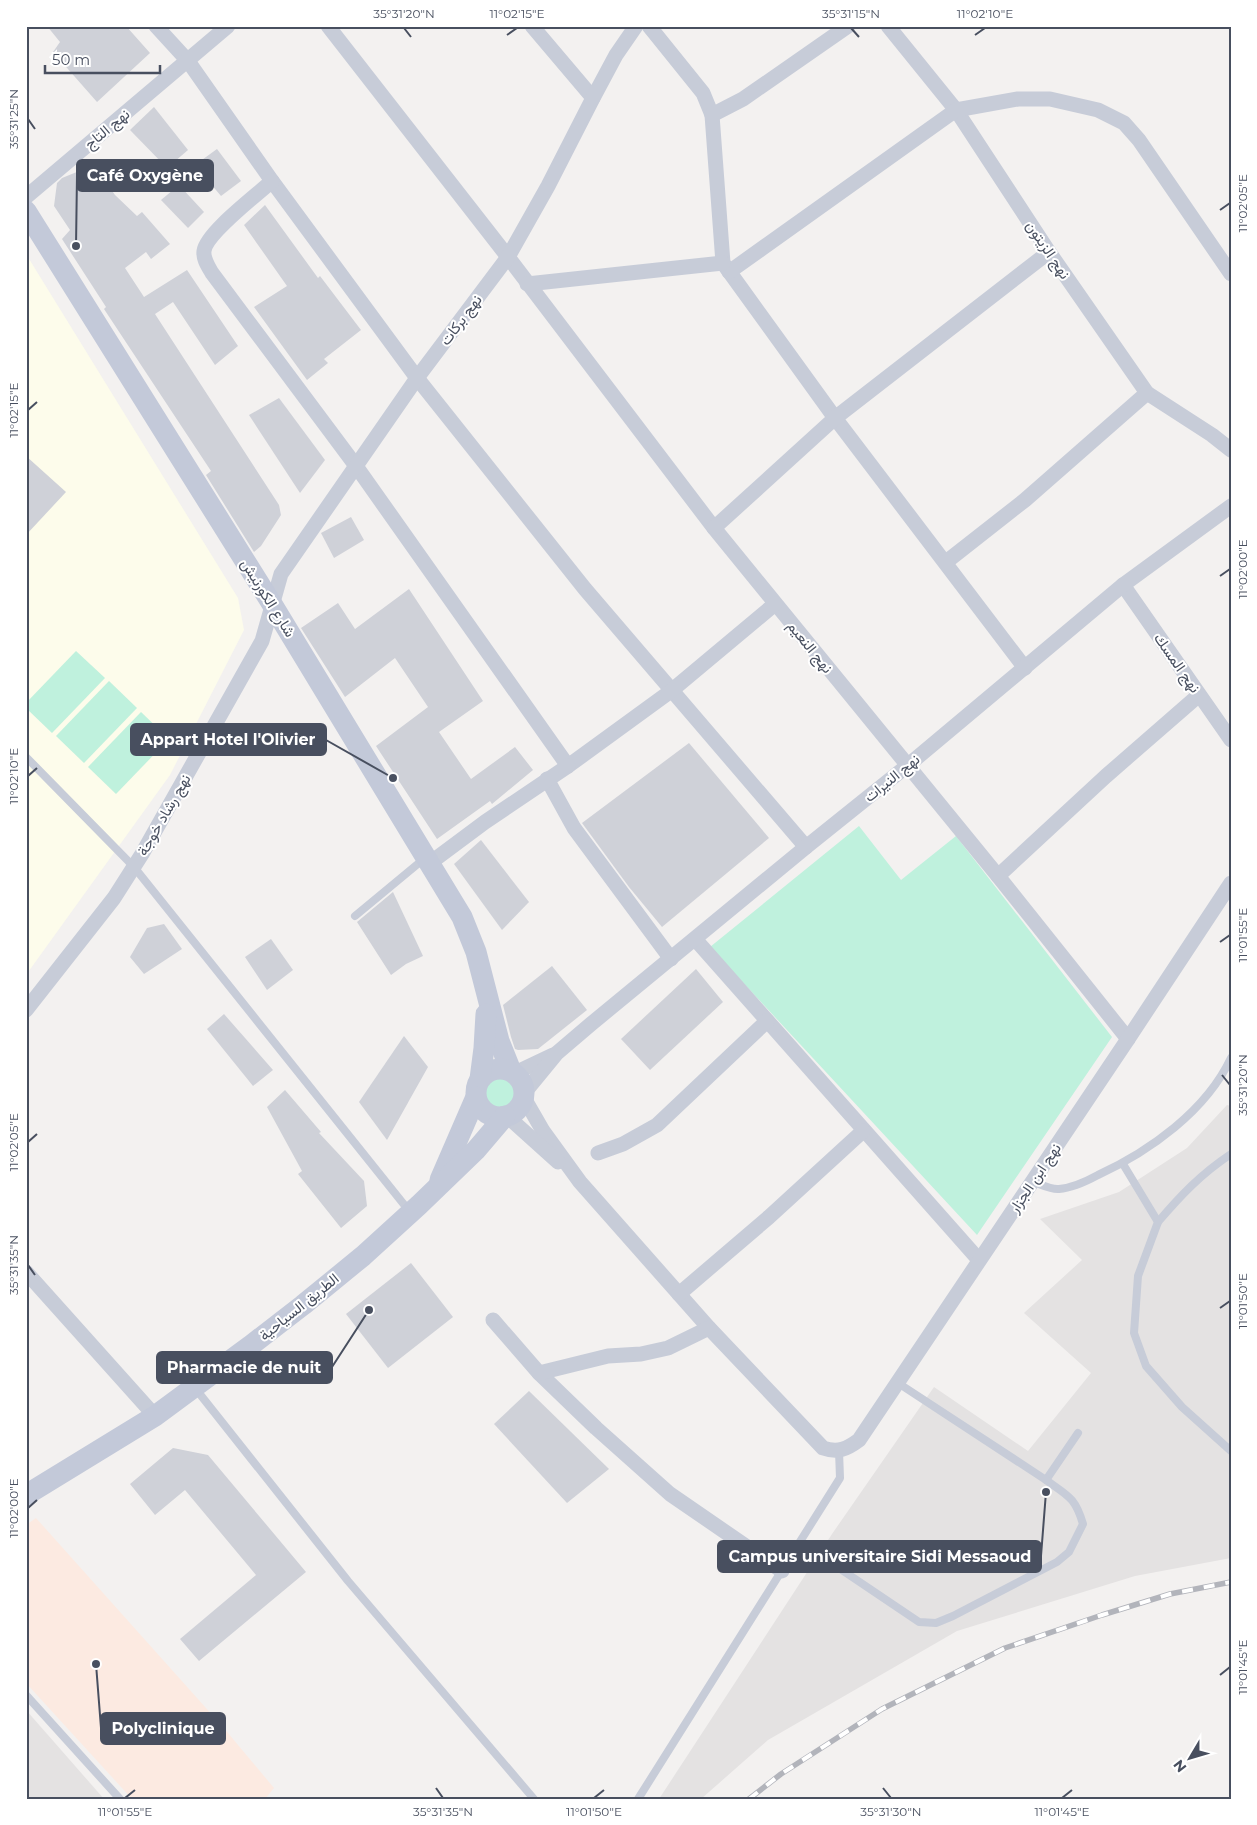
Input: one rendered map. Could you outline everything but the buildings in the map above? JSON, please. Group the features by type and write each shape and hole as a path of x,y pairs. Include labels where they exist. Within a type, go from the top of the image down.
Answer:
{"main road":[{"name":"شارع الكورنيش","path":"26,211 272,604 462,917 476,952 499,1041 513,1072"},
{"name":"شارع الكورنيش","path":"478,1088 484,1048 487,997"},
{"path":"504,1068 513,1072 522,1082 524,1095 518,1109 506,1116 498,1117 486,1113 478,1103 478,1088 490,1070 504,1068"},
{"name":"الطريق السياحية","path":"437,1188 478,1088"},
{"name":"الطريق السياحية","path":"26,1495 155,1416 303,1305 363,1256 411,1213 476,1150 506,1116"}],"street":[{"path":"156,26 188,61 272,181 417,378 585,589 806,847"},
{"name":"نهج التاج","path":"26,197 228,26"},
{"name":"نهج النعيم","path":"328,26 714,528 998,876 1128,1039"},
{"path":"532,26 593,98"},
{"name":"نهج بركات","path":"272,604 281,574 417,378 508,258 616,55 636,26"},
{"path":"649,26 703,93 712,115 726,267 835,418 1025,668"},
{"path":"712,115 743,99 848,26"},
{"name":"نهج الزيتون","path":"888,26 956,110 1049,252 1146,392 1212,435 1231,450"},
{"path":"527,284 726,267 956,110 1018,99 1050,99 1098,110 1124,123 1139,140 1231,274"},
{"path":"272,181 210,238 203,253 205,260 212,273 356,466 568,766"},
{"path":"714,528 835,418 1049,252"},
{"path":"946,562 1024,500 1146,392"},
{"name":"نهج النيرات","path":"557,1053 1123,586 1231,506"},
{"name":"نهج المسك","path":"1123,586 1231,740"},
{"name":"نهج رشاد خوجة","path":"26,1010 114,898 134,867 262,640 272,604"},
{"path":"428,860 568,766 671,691 775,604"},
{"path":"998,876 1106,776 1199,695"},
{"path":"547,779 574,828 670,959"},
{"name":"نهج ابن الجزار","path":"839,1451 847,1449 859,1440 1231,883"},
{"path":"695,940 979,1260"},
{"path":"598,1153 623,1144 657,1125 767,1021"},
{"path":"513,1072 557,1053"},
{"path":"557,1053 524,1095 543,1131 580,1182 710,1328 823,1448 839,1451"},
{"path":"506,1116 580,1182"},
{"path":"679,1294 769,1217 863,1131"},
{"path":"26,1272 155,1416"},
{"path":"493,1320 539,1373 596,1428 670,1494 782,1571"},
{"path":"539,1373 608,1356 642,1354 668,1348 710,1328"}],"lane":[{"path":"26,757 134,867 411,1213"},
{"path":"355,916 428,860"},
{"path":"1033,1182 1058,1189 1085,1182 1123,1164 1167,1133 1200,1103 1228,1071 1231,1058"},
{"path":"1231,1154 1208,1169 1185,1190 1158,1222 1138,1276 1134,1333 1146,1366 1182,1407 1231,1451"},
{"path":"1123,1164 1158,1222"},
{"path":"827,1560 919,1622 936,1623 1057,1562 1069,1552 1083,1524 1078,1506 1070,1497 898,1383"},
{"path":"194,1387 348,1582 534,1799"},
{"path":"1046,1480 1078,1433"},
{"path":"638,1799 840,1478 839,1451"},
{"path":"26,1696 120,1799"}],"shaded area":[{"path":"26,254 238,598 244,630 170,775 26,975"},
{"path":"1227,1105 1231,1106 1231,1558 1135,1576 957,1631 768,1740 701,1799 659,1799 832,1534 934,1387 1028,1451 1091,1373 1024,1313 1082,1260 1040,1219 1119,1192 1187,1148"},
{"path":"36,1518 223,1727 274,1788 265,1799 132,1799 26,1683 26,1525"},
{"path":"26,1710 104,1799 26,1799"}],"green space":[{"path":"76,651 105,678 52,733 26,708 26,703"},
{"path":"109,681 137,708 84,763 56,736"},
{"path":"141,712 169,739 116,794 88,767"},
{"path":"859,826 901,880 956,836 1112,1037 977,1235 710,947"},
{"path":"500,1078 506,1079 511,1083 515,1088 515,1100 511,1105 506,1109 500,1110 494,1109 489,1105 485,1100 484,1094 485,1088 489,1083 494,1079"}],"railway":[{"path":"749,1799 781,1774 882,1709 1005,1648 1170,1594 1231,1582"}],"place":[{"name":"Café Oxygène","path":"76,246"},
{"name":"Appart Hotel l'Olivier","path":"393,778"},
{"name":"Pharmacie de nuit","path":"369,1310"},
{"name":"Campus universitaire Sidi Messaoud","path":"1046,1492"},
{"name":"Polyclinique","path":"96,1664"}]}
